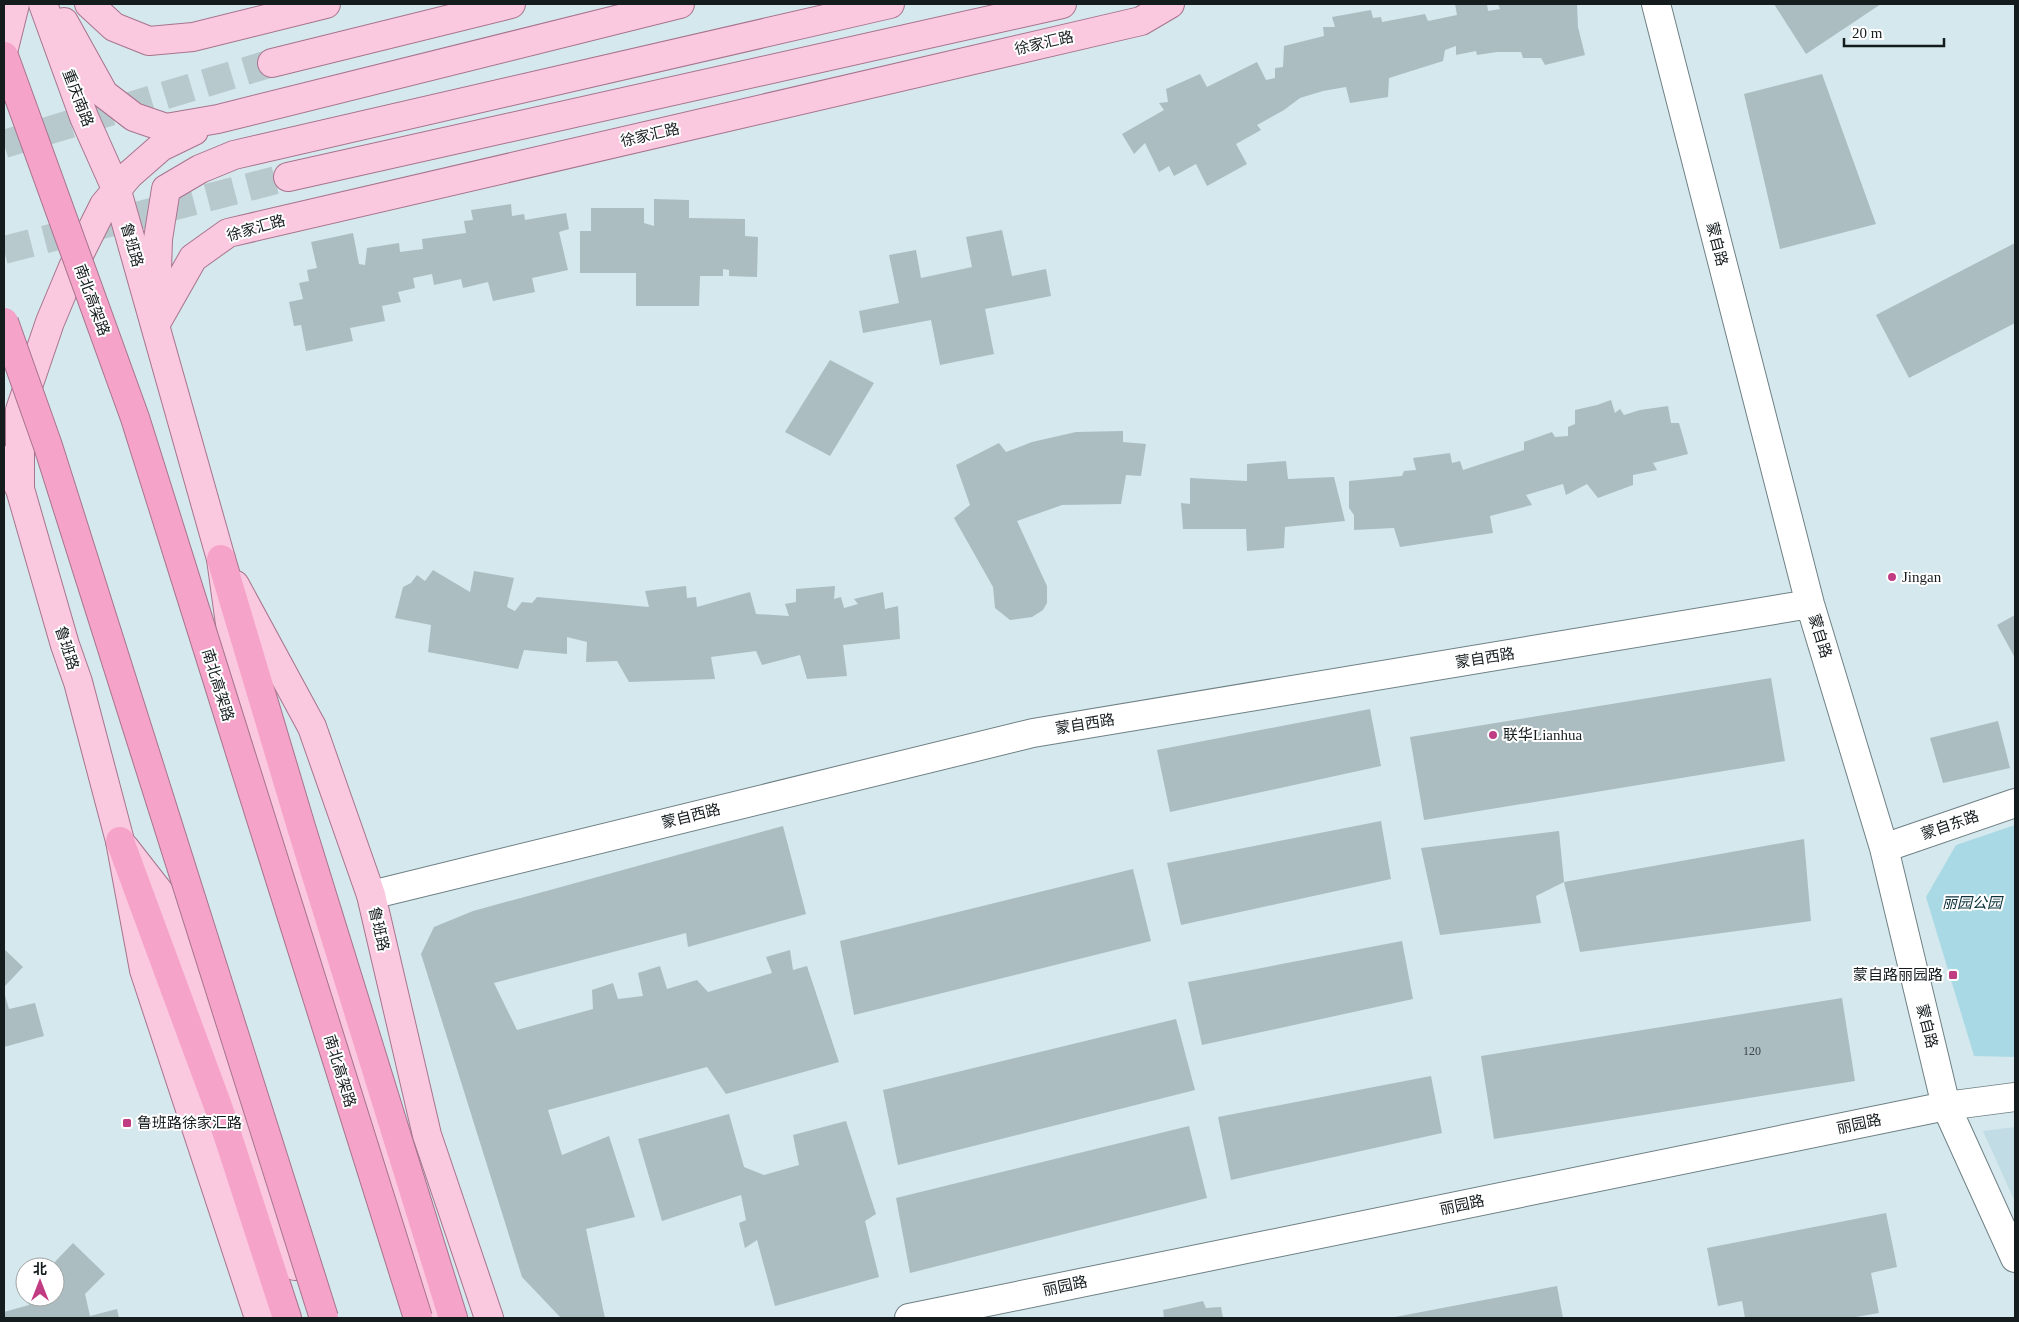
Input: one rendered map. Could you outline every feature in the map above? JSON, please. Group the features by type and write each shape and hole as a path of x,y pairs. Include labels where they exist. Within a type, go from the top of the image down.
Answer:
{"highway":[{"name":"南北高架路","path":"4,56 134,418 418,1318"},
{"path":"4,322 48,446 324,1318"},
{"path":"221,559 301,827 453,1318"},
{"path":"120,840 220,1109 286,1318"}],"main road":[{"path":"4,48 15,4"},
{"name":"重庆南路","path":"43,4 84,117 117,191"},
{"path":"54,4 104,94 134,117 166,128 218,119 680,4"},
{"path":"88,4 114,27 149,41 193,37 326,4"},
{"path":"272,63 510,4"},
{"path":"155,325 158,239 166,189 200,168 234,155 890,4"},
{"path":"288,177 1062,4"},
{"name":"徐家汇路","path":"155,325 193,258 228,233 1141,21 1170,4"},
{"path":"20,488 20,410 50,322 73,267 104,206 129,175 161,147 218,119"},
{"name":"鲁班路","path":"117,191 221,559 236,667 436,1318"},
{"name":"鲁班路","path":"4,460 20,488 65,645 78,682 120,840 144,970 259,1318"},
{"name":"鲁班路","path":"221,559 312,727 371,895 427,1135 489,1318"},
{"name":"鲁班路","path":"120,840 164,898 313,1318"}],"street":[{"name":"蒙自路","path":"1656,4 1810,604 1884,848 1946,1106 2015,1258"},
{"name":"蒙自西路","path":"371,895 1033,733 1810,604"},
{"name":"蒙自东路","path":"1884,848 2015,803"},
{"name":"丽园路","path":"910,1318 1946,1106 2015,1096"}],"shaded area":[{"path":"2015,1127 2015,1202 1983,1131"}],"green space":[{"name":"丽园公园","path":"2015,825 2015,1057 1974,1056 1926,897 1956,845"}],"building":[{"path":"1455,4 1487,4 1488,11 1500,9 1498,4 1577,4 1578,27 1585,55 1545,65 1541,58 1523,58 1521,52 1497,52 1477,55 1476,51 1456,55 1456,46 1445,50 1443,61 1389,78 1388,97 1350,103 1346,87 1300,98 1284,110 1257,125 1261,130 1236,144 1247,164 1207,186 1196,164 1174,176 1169,166 1159,172 1145,143 1134,154 1122,134 1164,110 1159,103 1168,102 1166,89 1200,74 1207,87 1257,62 1266,80 1275,78 1275,68 1283,67 1284,46 1324,36 1323,27 1335,27 1332,17 1371,10 1373,18 1381,17 1382,22 1425,14 1428,21 1457,15"},
{"path":"1774,4 1881,4 1806,54"},
{"path":"1822,74 1876,224 1780,249 1744,94"},
{"path":"654,199 689,200 689,218 745,219 745,236 758,237 757,277 729,276 729,270 723,269 723,276 700,276 699,306 636,306 636,273 580,273 580,231 591,231 591,208 644,208 644,223 654,226"},
{"path":"511,204 512,216 524,214 525,220 566,213 569,229 559,232 568,270 532,278 535,292 493,301 488,282 463,288 461,279 434,285 432,274 413,278 415,288 398,292 401,302 382,306 385,321 350,328 353,341 306,351 301,325 294,326 289,302 303,299 299,283 309,281 307,270 317,268 311,242 353,233 359,264 365,265 367,248 399,243 400,252 423,249 422,239 466,233 464,221 473,220 471,210"},
{"path":"1002,230 1012,276 1046,269 1051,296 985,309 994,354 940,365 931,320 863,333 859,311 899,303 889,255 916,250 921,278 972,267 966,237"},
{"path":"2015,243 2015,323 1909,378 1876,315"},
{"path":"830,360 874,383 830,456 785,432"},
{"path":"1611,400 1615,413 1620,409 1624,415 1640,410 1668,406 1671,423 1679,423 1688,454 1653,463 1657,470 1633,475 1633,485 1598,498 1587,484 1566,495 1563,484 1526,495 1532,505 1490,516 1493,533 1400,547 1394,528 1354,530 1354,515 1349,508 1349,481 1402,476 1404,471 1416,470 1413,458 1450,453 1452,463 1460,461 1463,470 1524,450 1524,442 1552,432 1555,437 1568,436 1568,427 1575,424 1575,410"},
{"path":"1123,431 1123,442 1146,444 1141,476 1126,475 1121,504 1062,505 1017,521 1047,586 1047,603 1043,610 1032,617 1010,620 995,608 993,587 954,518 970,505 956,465 999,443 1006,452 1032,442 1076,432"},
{"path":"1286,461 1288,479 1334,477 1345,521 1285,527 1284,548 1247,551 1246,529 1183,529 1181,503 1190,504 1190,478 1247,481 1247,464"},
{"path":"433,570 470,592 474,571 514,578 507,607 515,611 522,602 532,603 537,597 649,607 645,591 686,586 687,598 696,597 697,607 750,592 756,614 789,616 785,604 796,602 796,589 835,586 834,599 841,597 844,608 858,604 854,599 883,592 885,609 898,606 900,639 843,645 847,676 807,679 800,655 762,665 756,651 711,657 715,679 629,682 617,661 586,662 587,642 567,637 567,654 524,650 518,669 428,652 431,625 395,618 403,587 411,583 417,575 425,581"},
{"path":"2015,615 2015,658 1997,625"},
{"path":"1771,678 1785,761 1424,820 1410,737"},
{"path":"1370,709 1381,766 1170,812 1157,750"},
{"path":"1998,721 2010,768 1943,783 1930,738"},
{"path":"1381,821 1391,879 1181,925 1167,863"},
{"path":"783,826 806,914 688,947 686,933 494,983 517,1030 593,1009 592,990 613,983 618,999 643,996 638,973 660,966 667,989 697,980 708,992 772,973 766,957 790,950 793,970 807,966 839,1062 726,1094 707,1067 548,1110 562,1155 609,1136 635,1217 586,1229 605,1318 561,1318 522,1277 421,954 434,927 473,911"},
{"path":"1559,831 1564,882 1536,896 1541,923 1440,935 1421,848"},
{"path":"1804,839 1811,921 1580,952 1564,882"},
{"path":"1133,869 1151,941 854,1015 840,941"},
{"path":"1402,941 1413,999 1202,1045 1188,982"},
{"path":"4,949 23,967 4,987"},
{"path":"4,992 9,1009 35,1003 44,1036 4,1047"},
{"path":"1842,998 1855,1081 1494,1139 1481,1056"},
{"path":"1176,1019 1195,1090 898,1165 883,1090"},
{"path":"1431,1076 1442,1133 1231,1180 1218,1117"},
{"path":"729,1114 744,1167 764,1175 799,1165 793,1135 846,1121 876,1214 865,1221 879,1277 775,1306 757,1240 745,1248 739,1223 746,1220 741,1195 662,1221 638,1139"},
{"path":"1189,1126 1207,1198 910,1273 896,1198"},
{"path":"1886,1213 1897,1267 1871,1273 1879,1313 1850,1318 1745,1318 1742,1301 1718,1306 1707,1248"},
{"path":"73,1243 105,1274 85,1294 90,1316 117,1309 119,1318 4,1318 4,1312 22,1307 65,1307 65,1257 60,1257"},
{"path":"1557,1286 1563,1318 1395,1318 1395,1317"},
{"path":"1203,1301 1206,1308 1221,1307 1223,1318 1164,1318 1163,1310"}],"tunnel":[{"path":"4,144 272,63"},
{"path":"4,250 288,177"}],"place":[{"name":"Jingan","path":"1892,577"},
{"name":"联华Lianhua","path":"1493,735"},
{"name":"蒙自路丽园路","path":"1953,975"},
{"name":"鲁班路徐家汇路","path":"127,1123"}]}
